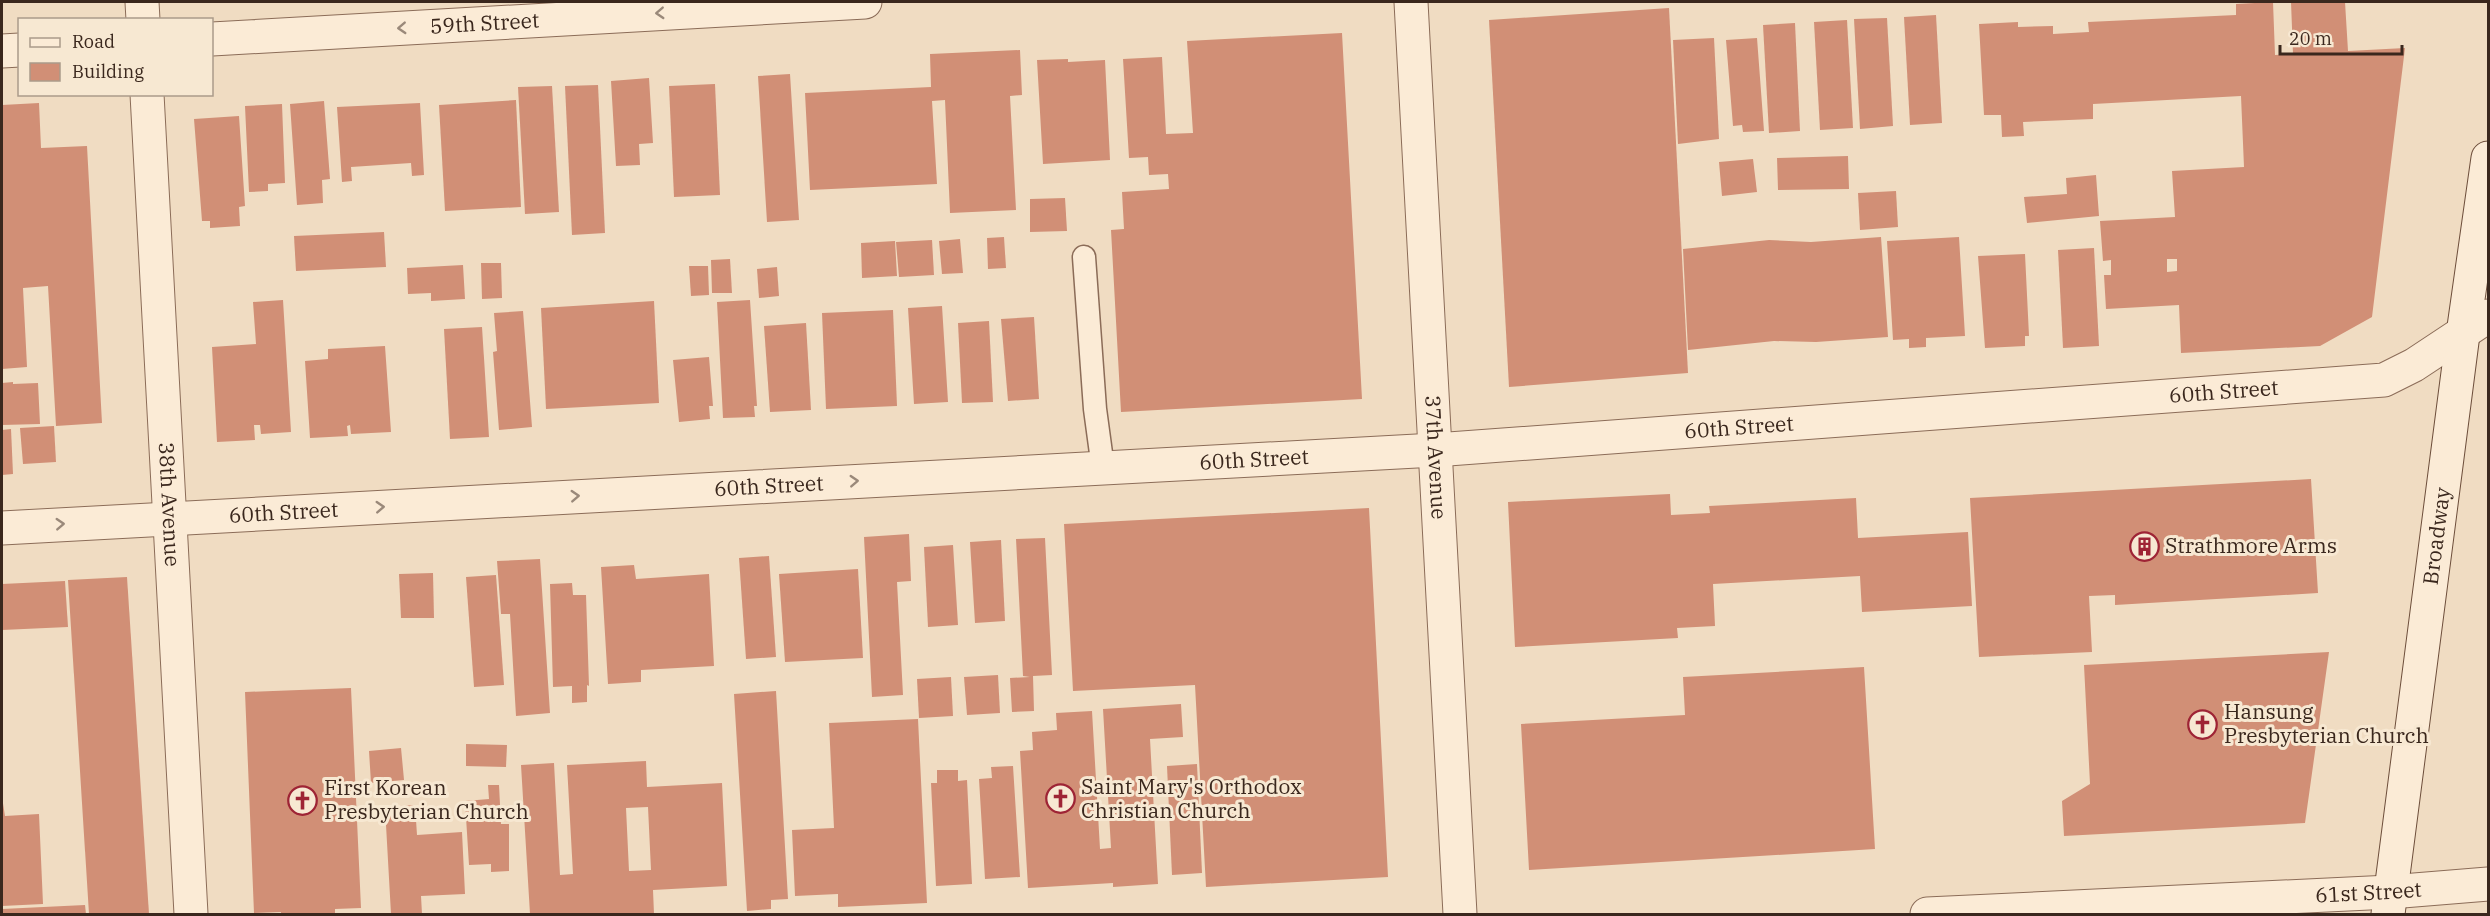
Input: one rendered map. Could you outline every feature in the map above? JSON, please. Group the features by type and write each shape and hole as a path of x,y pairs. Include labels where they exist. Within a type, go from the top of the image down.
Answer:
{"street":[{"path":"142,2 143,18"},
{"name":"59th Street","path":"213,39 865,2"},
{"name":"37th Avenue","path":"1412,2 1460,915"},
{"path":"2,51 18,50"},
{"name":"38th Avenue","path":"147,96 191,915"},
{"name":"Broadway","path":"2389,903 2476,325 2488,158"},
{"name":"60th Street","path":"2,528 1435,450 2384,380 2414,365 2476,325"},
{"name":"61st Street","path":"1927,915 2389,903 2488,884"}],"lane":[{"path":"1084,257 1095,409 1103,468"}],"building":[{"path":"2273,2 2275,55 2293,54 2291,2 2345,2 2348,51 2405,48 2372,317 2320,346 2181,353 2179,305 2106,309 2104,275 2111,275 2111,260 2103,261 2100,221 2175,217 2172,171 2244,167 2241,96 2093,104 2093,119 2023,122 2024,136 2002,137 2001,115 1984,115 1979,24 2018,22 2018,27 2053,26 2053,34 2089,32 2088,22 2236,15 2236,4","holes":["2167,259 2177,259 2177,271 2167,272"]},
{"path":"1669,8 1688,373 1509,387 1489,20"},
{"path":"1936,15 1942,123 1910,125 1904,17"},
{"path":"1887,18 1893,126 1860,129 1854,19"},
{"path":"1847,20 1853,128 1820,130 1814,22"},
{"path":"1795,23 1800,131 1769,133 1763,25"},
{"path":"1342,33 1362,399 1121,412 1111,230 1124,229 1122,192 1169,189 1168,174 1149,175 1148,157 1129,158 1123,59 1162,57 1166,134 1193,133 1187,41"},
{"path":"1714,38 1719,139 1678,144 1673,40"},
{"path":"1757,38 1764,131 1743,132 1742,125 1733,126 1726,40"},
{"path":"1020,50 1022,95 1010,96 1016,210 950,213 945,100 932,101 937,184 810,190 805,93 931,87 930,54"},
{"path":"1068,59 1068,62 1105,60 1110,160 1043,164 1037,60"},
{"path":"790,74 799,220 767,222 758,76"},
{"path":"649,78 653,143 639,144 640,165 616,166 611,81"},
{"path":"715,84 720,195 674,197 669,86"},
{"path":"598,85 605,233 572,235 565,86"},
{"path":"552,86 559,212 525,214 518,87"},
{"path":"516,100 521,207 445,211 439,105"},
{"path":"324,101 330,179 322,180 323,203 297,205 290,104"},
{"path":"39,103 41,148 87,146 102,423 56,426 48,286 23,288 27,367 2,369 2,105"},
{"path":"420,103 424,175 412,176 411,163 351,167 352,181 342,182 337,107"},
{"path":"282,104 285,183 268,184 268,191 249,192 245,106"},
{"path":"239,116 245,206 239,207 240,226 210,228 210,221 202,221 194,119"},
{"path":"1848,156 1849,189 1778,190 1777,158"},
{"path":"1753,159 1757,192 1722,196 1719,162"},
{"path":"2096,175 2099,216 2027,223 2024,197 2067,194 2066,178"},
{"path":"1896,191 1898,227 1860,230 1858,193"},
{"path":"1065,198 1067,231 1030,232 1030,199"},
{"path":"384,232 386,267 296,271 294,236"},
{"path":"1004,237 1006,268 988,269 987,238"},
{"path":"1881,237 1888,337 1816,342 1774,341 1688,350 1683,249 1769,240 1811,242"},
{"path":"1959,237 1965,336 1926,338 1926,347 1909,348 1909,339 1893,340 1887,241"},
{"path":"960,239 963,273 942,274 939,241"},
{"path":"932,240 934,275 899,277 896,242"},
{"path":"895,241 897,276 862,278 861,243"},
{"path":"2094,248 2099,346 2063,348 2058,250"},
{"path":"2025,254 2029,336 2025,336 2025,346 1985,348 1978,256"},
{"path":"730,259 732,293 712,293 711,260"},
{"path":"481,263 501,263 502,298 482,299"},
{"path":"463,265 465,299 431,301 431,293 408,294 407,268"},
{"path":"689,266 708,266 709,295 691,296"},
{"path":"777,267 779,296 759,298 757,269"},
{"path":"283,300 291,432 261,434 260,425 254,425 255,440 217,442 212,347 256,344 253,302"},
{"path":"750,300 757,406 754,406 755,417 723,418 717,302"},
{"path":"654,301 659,403 546,409 541,308"},
{"path":"942,306 948,402 914,404 908,308"},
{"path":"893,310 897,406 826,409 822,313"},
{"path":"523,311 532,427 499,430 493,352 497,351 494,313"},
{"path":"1034,317 1039,399 1008,401 1001,319"},
{"path":"989,321 993,402 962,403 958,323"},
{"path":"806,323 811,410 770,412 764,326"},
{"path":"482,327 489,437 450,439 444,329"},
{"path":"385,346 391,432 351,434 350,425 347,426 348,436 310,438 305,361 328,359 328,349"},
{"path":"709,357 713,406 709,406 710,419 679,422 673,360"},
{"path":"13,382 13,384 38,383 40,424 2,425 2,383"},
{"path":"54,426 56,462 23,464 20,428"},
{"path":"11,429 13,474 2,475 2,430"},
{"name":"Strathmore Arms","path":"2311,479 2318,593 2115,605 2115,595 2089,596 2092,652 1979,657 1970,498"},
{"path":"1670,494 1671,515 1710,513 1709,506 1856,498 1858,538 1968,532 1972,606 1862,612 1860,576 1713,584 1715,626 1677,628 1678,638 1515,647 1508,502"},
{"path":"1369,508 1388,877 1206,887 1195,685 1073,691 1064,524"},
{"path":"909,534 911,581 897,582 903,695 872,697 864,537"},
{"path":"1045,538 1052,675 1033,676 1034,711 1012,712 1010,678 1030,677 1023,676 1016,539"},
{"path":"1001,540 1005,621 975,623 970,542"},
{"path":"953,545 958,625 928,627 924,547"},
{"path":"769,556 776,657 746,659 739,558"},
{"path":"540,559 550,713 516,716 510,614 501,614 497,561"},
{"path":"634,565 636,579 709,574 714,666 641,670 641,682 608,684 601,567"},
{"path":"858,569 863,658 785,662 779,574"},
{"path":"433,573 434,618 401,618 399,574"},
{"path":"496,575 504,685 474,687 466,577"},
{"path":"127,577 149,914 89,914 68,580"},
{"path":"65,581 68,627 2,630 2,584"},
{"path":"572,583 573,595 586,595 589,686 587,685 587,702 572,703 572,686 553,687 550,584"},
{"name":"Hansung Presbyterian Church","path":"2329,652 2305,823 2064,836 2062,801 2090,784 2084,665"},
{"path":"1864,667 1875,849 1529,870 1521,724 1685,715 1683,677"},
{"path":"998,675 1000,713 967,715 964,677"},
{"path":"951,677 953,716 919,718 917,679"},
{"name":"First Korean Presbyterian Church","path":"351,688 361,908 335,909 335,914 254,913 245,692"},
{"path":"776,691 788,899 771,900 771,909 747,911 734,694"},
{"path":"1181,704 1183,737 1150,739 1158,884 1113,887 1113,883 1028,888 1020,751 1033,750 1032,732 1057,730 1056,713 1092,711 1100,849 1111,848 1103,709"},
{"path":"918,719 927,903 838,907 838,894 795,896 792,830 834,828 829,723"},
{"path":"466,744 507,745 506,767 466,766"},
{"path":"401,748 404,780 371,783 369,751"},
{"path":"646,761 647,787 722,783 727,886 653,890 654,914 530,914 521,765 554,763 560,875 573,874 567,765","holes":["648,807 651,870 629,871 626,808"]},
{"path":"1197,764 1202,873 1172,875 1167,766"},
{"path":"1013,766 1020,877 985,879 979,779 992,778 991,767"},
{"path":"937,770 958,770 958,781 967,780 972,884 936,886 931,783 937,783"},
{"path":"488,785 499,785 501,824 509,824 509,871 491,872 491,864 469,865 465,801 489,799"},
{"path":"2,797 5,816 39,814 43,904 2,906"},
{"path":"415,805 417,835 462,832 465,894 421,896 422,914 391,914 385,807"},
{"path":"85,905 86,914 2,914 2,909"}],"place":[{"name":"Strathmore Arms","path":"2144,546"},
{"name":"Hansung Presbyterian Church","path":"2203,724"},
{"name":"Saint Mary's Orthodox Christian Church","path":"1060,799"},
{"name":"First Korean Presbyterian Church","path":"303,800"}]}
